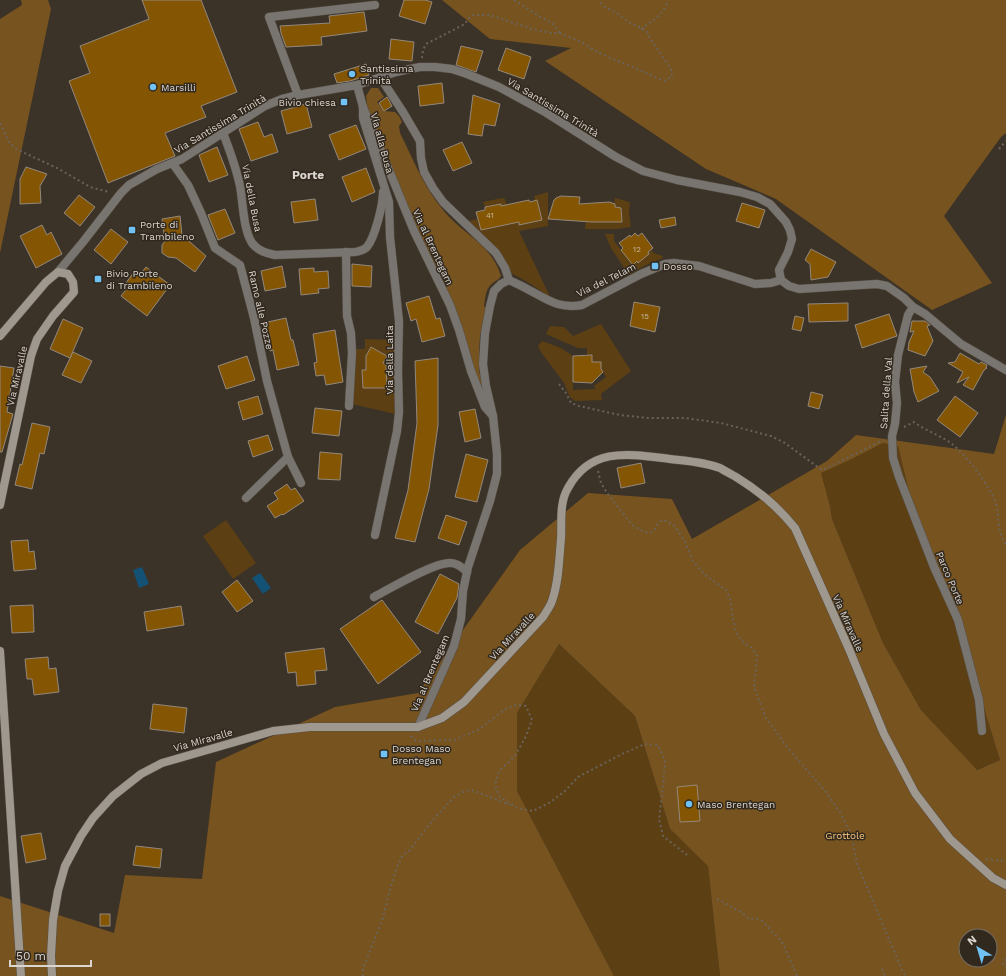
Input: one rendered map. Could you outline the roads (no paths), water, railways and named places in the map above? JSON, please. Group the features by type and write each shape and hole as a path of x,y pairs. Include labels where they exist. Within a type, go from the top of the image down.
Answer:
{"street":[{"path":"298,95 269,17 376,4"},
{"name":"Via Santissima Trinità","path":"58,272 83,242 120,192 157,169 173,164 182,159 265,106 282,99 298,95 357,85 396,72 420,67 435,67 452,70 500,87 545,112 616,157 643,171 678,180 740,192 757,197 770,204 786,222 792,239 788,252 779,270 781,280"},
{"path":"380,77 420,141 424,172 433,188 443,202 496,253 509,280"},
{"name":"Via al Brentegam","path":"357,85 363,107 414,232 450,305 471,372 485,407 493,416"},
{"name":"Via alla Busa","path":"363,107 363,118 383,185"},
{"name":"Via della Busa","path":"223,133 234,160 240,185 247,230 251,242 257,249 276,255 363,251 368,246 376,226 383,202 383,185"},
{"name":"Ramo alle Pozze","path":"173,164 188,185 215,248 240,265 254,318 267,381 288,457 301,483"},
{"name":"Via della Laita","path":"375,535 397,431 399,412 399,321 390,237 390,202 383,185"},
{"path":"346,252 347,316 351,333 352,353 349,406"},
{"name":"Via del Telam","path":"509,280 530,290 549,302 562,306 573,307 582,305 659,266 674,263 699,266 755,284 771,283 781,280"},
{"path":"0,336 46,282 58,272"},
{"name":"Via Miravalle","path":"0,505 31,356 37,339 53,316 74,292 73,282 68,274 58,272"},
{"name":"Via al Brentegam","path":"418,727 454,646 468,572 497,474 497,454 493,416 486,386 483,364 485,333 494,291 509,280"},
{"path":"781,280 789,286 799,289 877,284 887,286 961,344 1006,370"},
{"name":"Salita della Val","path":"892,436 897,403 895,382 898,355 908,315 915,308"},
{"name":"Parco Porte","path":"892,436 893,458 899,477 934,567 958,620 979,700 982,731"},
{"name":"Via Miravalle","path":"52,976 51,956 53,920 58,891 65,866 81,836 93,818 113,796 141,774 162,763 274,731 310,727 418,727 442,718 464,702 543,617 551,602 556,584 561,539 561,509 567,490 575,478 585,468 597,460 612,455 629,454 700,463 720,469 755,489 782,512 795,528 884,734 915,793 950,839 993,878 1006,885"},
{"path":"246,498 288,457"},
{"path":"374,597 424,571 439,565 451,562 459,565 468,572"},
{"path":"0,651 21,976"}],"water":[{"path":"142,567 149,584 139,588 133,570"},
{"path":"260,573 271,588 263,594 252,578"}],"place":[{"name":"Santissima Trinità","path":"352,74"},
{"name":"Marsilli","path":"153,87"},
{"name":"Bivio chiesa","path":"344,102"},
{"name":"Porte di Trambileno","path":"132,230"},
{"name":"Dosso","path":"655,266"},
{"name":"Bivio Porte di Trambileno","path":"98,279"},
{"name":"Dosso Maso Brentegan","path":"384,754"},
{"name":"Maso Brentegan","path":"689,804"}],"district":[{"name":"Porte","path":"308,175"}],"park label":[{"name":"Grottole","path":"845,835"}]}
